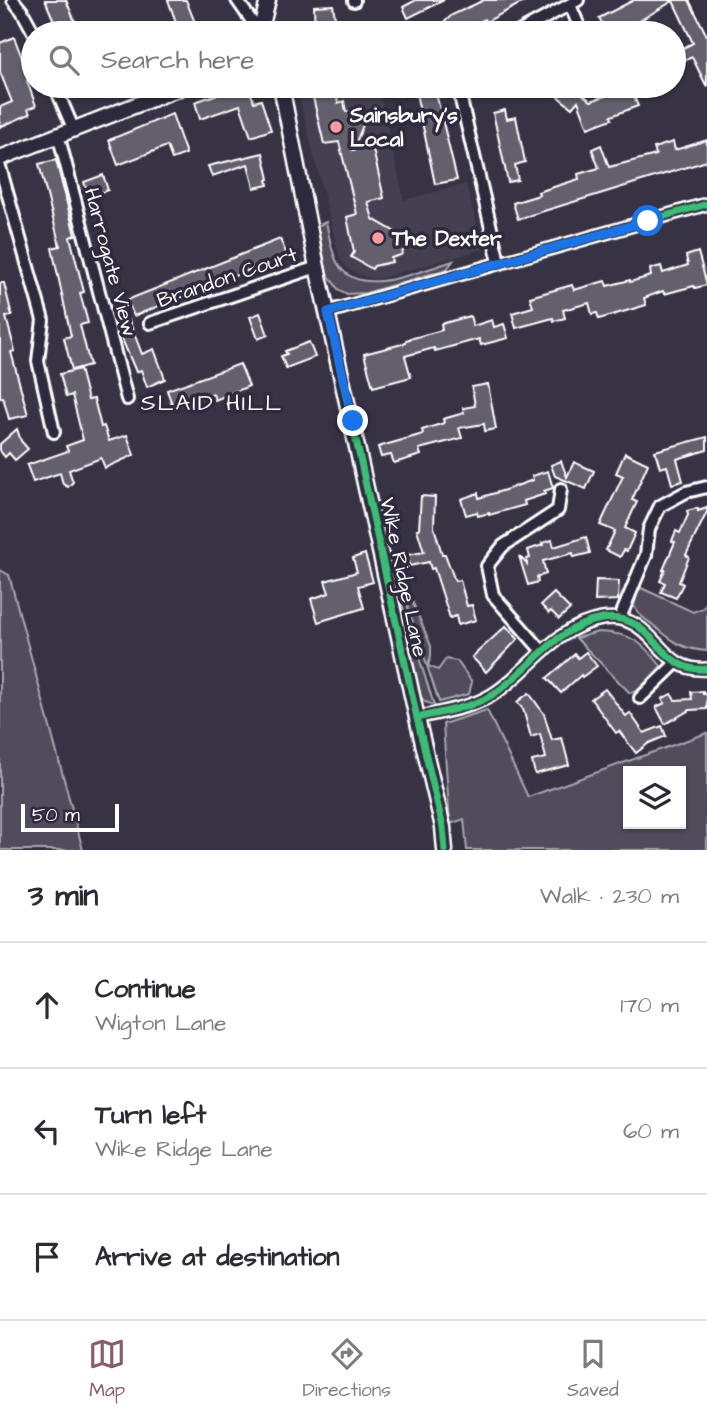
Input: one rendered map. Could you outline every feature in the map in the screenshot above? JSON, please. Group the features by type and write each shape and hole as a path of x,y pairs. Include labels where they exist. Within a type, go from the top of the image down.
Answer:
{"street":[{"path":"13,0 27,21"},
{"path":"237,0 252,21"},
{"path":"263,21 268,0"},
{"path":"539,21 574,2 579,21"},
{"path":"60,98 73,128"},
{"path":"0,158 153,98"},
{"name":"Wike Ridge Lane","path":"283,98 317,267 443,827 445,850"},
{"path":"461,98 499,262"},
{"name":"Harrogate View","path":"58,134 127,399"},
{"path":"0,167 43,320 38,361 54,432"},
{"path":"328,312 707,204"},
{"name":"Brandon Court","path":"150,323 317,267"},
{"path":"620,618 646,555 649,529 660,506 686,492 707,487"},
{"path":"542,651 493,595 487,566 503,546 558,510 561,489"},
{"path":"558,510 567,520"},
{"path":"417,718 487,698 520,673 559,637 581,624 620,618 646,631 676,663 689,668 707,669"},
{"path":"640,698 676,663"}],"shaded area":[{"path":"300,98 381,98 404,200 466,184 483,249 373,279 347,268 340,259"},
{"path":"326,222 338,264 348,275 360,280 392,279 453,261 447,269 366,293 347,294 338,289 327,273 317,226"},
{"path":"394,558 431,646 428,666 438,670 446,659 457,661 472,682 469,694 439,702"},
{"path":"0,570 9,575 83,850 0,850"},
{"path":"395,585 434,705 425,702 418,693"},
{"path":"639,587 693,612 703,608 707,601 707,651 677,643 642,617 634,606"},
{"path":"598,632 619,634 634,640 661,666 639,690 630,693 576,638"},
{"path":"487,710 528,797 707,733 707,850 467,850 464,819 450,824 443,724"}],"building":[{"path":"45,0 66,0 75,21 54,21"},
{"path":"168,0 186,0 194,21 176,21"},
{"path":"416,0 444,0 408,18 403,7"},
{"path":"484,0 527,0 488,21 445,21 452,15"},
{"path":"634,0 689,0 707,36 707,87 692,57 686,60 686,46 693,43 686,28 686,21 683,21 673,1 639,21 601,21 599,18"},
{"path":"333,5 336,21 315,21 314,6"},
{"path":"14,37 21,55 21,98 33,98 36,106 28,109 30,114 0,127 0,107 12,102 0,72 0,43"},
{"path":"206,98 252,98 254,102 261,100 271,130 251,137 240,105 200,119 195,102"},
{"path":"313,98 337,98 338,103 344,101 346,112 359,109 363,125 353,150 372,145 384,198 368,202 373,219 409,240 401,255 391,258 392,262 374,266 372,269 351,257 354,252 347,217 357,214 339,142 324,144"},
{"path":"417,98 437,98 457,180 435,184"},
{"path":"560,98 587,98 591,101 599,98 635,98 638,106 588,128 578,101 572,108"},
{"path":"505,110 507,119 516,117 525,162 515,165 518,180 508,182 493,113"},
{"path":"172,114 186,154 172,159 167,146 118,165 109,140"},
{"path":"707,140 707,161 518,219 513,203 579,179 578,174 599,168 592,149 601,145 609,167 656,155 654,148 673,142 675,150"},
{"path":"263,153 268,185 254,188 248,164 212,176 208,166"},
{"path":"56,160 75,235 70,237 84,292 80,293 88,323 80,325 90,365 72,370 64,338 71,336 52,248 60,246 39,164"},
{"path":"103,175 108,190 89,197 84,182"},
{"path":"280,239 287,255 134,316 127,300"},
{"path":"698,252 707,285 664,294 663,291 644,298 646,305 599,319 597,313 592,314 589,303 563,310 565,318 554,321 553,318 516,328 512,313 533,307 530,297 572,285 574,290 605,281 607,286 630,282 651,276 650,269 661,266 663,273 688,265 686,256"},
{"path":"0,283 4,283 12,316 6,317 15,351 11,352 28,415 9,419 3,397 0,398"},
{"path":"260,313 268,335 258,339 250,317"},
{"path":"470,316 473,326 492,320 494,327 504,324 508,338 481,345 479,339 405,356 411,377 373,387 364,354 406,343 406,340 442,330 441,324"},
{"path":"129,320 142,354 154,349 165,379 147,387 141,370 136,372 116,325"},
{"path":"309,342 315,357 286,368 281,356 287,354 285,351"},
{"path":"240,364 249,386 215,400 213,394 173,407 167,390"},
{"path":"80,369 88,400 94,399 101,427 104,426 109,441 127,435 134,455 105,468 101,458 69,470 73,482 68,487 63,484 60,473 33,482 27,465 68,451 66,446 83,440 72,395 66,397 60,374"},
{"path":"488,384 496,429 485,431 484,424 459,428 462,438 419,449 421,455 394,463 391,455 381,457 378,447 423,434 422,430 444,423 443,419 464,413 463,408 475,406 472,387"},
{"path":"17,429 21,441 28,449 15,460 9,453 5,457 0,451 0,444"},
{"path":"707,437 707,450 677,459 683,481 672,484 667,466 660,468 655,451"},
{"path":"625,453 648,464 632,500 637,502 625,528 635,533 627,551 624,550 620,557 606,550 615,531 600,525 623,476 616,473"},
{"path":"561,461 567,477 574,462 594,471 586,489 555,476 551,465"},
{"path":"548,471 553,488 544,491 545,494 524,501 525,505 489,515 478,516 477,512 466,515 461,499 478,493 479,498 508,489"},
{"path":"421,496 435,497 434,527 442,554 445,554 455,581 460,580 467,606 472,605 476,620 458,625 456,616 450,618 434,568 431,569 429,562 409,566 407,555 424,552 417,529"},
{"path":"698,508 698,511 707,508 707,512 686,555 689,557 679,582 683,584 676,598 661,592 665,583 660,581 675,542 672,541 676,531 680,533 688,515 687,511"},
{"path":"586,537 590,553 574,557 573,553 543,561 546,574 537,577 538,582 528,585 519,556 527,564 527,559 530,558 528,550 543,545 542,543 552,540 554,547"},
{"path":"365,554 373,582 358,586 364,608 318,622 311,599 329,593 325,581 357,572 353,558"},
{"path":"596,580 619,581 618,600 595,601"},
{"path":"554,593 570,609 559,619 541,605"},
{"path":"506,626 518,639 486,672 472,657"},
{"path":"586,652 597,666 582,677 581,675 561,693 547,678 575,654 578,658"},
{"path":"605,689 626,716 630,713 644,733 662,726 666,736 649,743 636,753 619,731 616,733 591,699"},
{"path":"703,691 703,694 707,694 707,709 690,710 665,724 656,707 665,703 662,699 671,694 675,700 692,699 691,692"},
{"path":"529,693 544,714 552,740 562,738 569,765 535,774 532,761 546,758 540,734 531,737 523,709 517,702"}],"cycle path":[{"path":"445,850 443,827 328,312 707,204"},
{"path":"417,718 459,708 489,697 559,638 586,623 602,619 620,619 634,624 677,662 690,668 707,669"}],"place":[{"name":"Sainsbury's Local","path":"336,127"},
{"name":"The Dexter","path":"378,238"}],"district":[{"name":"SLAID HILL","path":"212,402"}],"route":[{"path":"353,421 328,312 648,221"}]}
